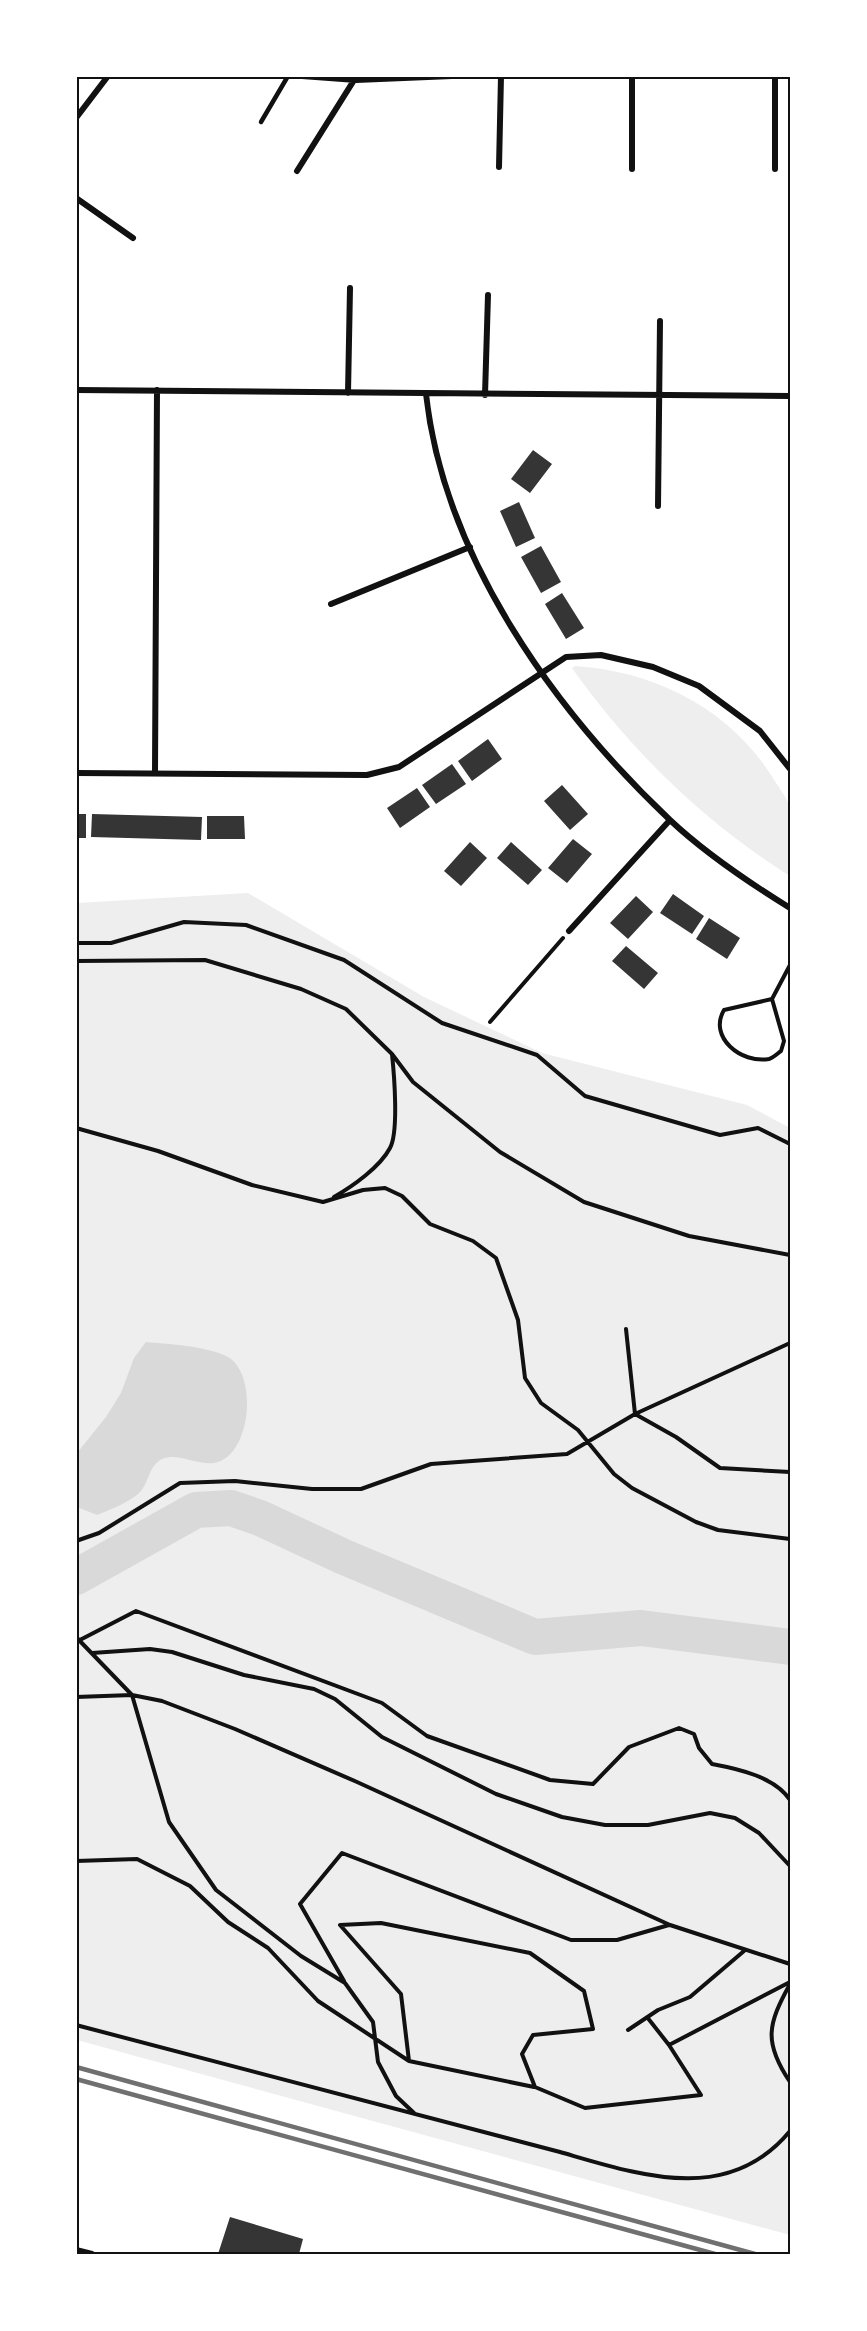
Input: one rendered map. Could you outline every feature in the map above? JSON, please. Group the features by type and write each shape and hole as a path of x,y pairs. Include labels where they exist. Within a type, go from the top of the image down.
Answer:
{"street":[{"path":"76,118 108,76"},
{"path":"302,76 356,78 452,76"},
{"path":"499,167 501,76"},
{"path":"632,76 632,169"},
{"path":"775,76 775,169"},
{"path":"297,171 356,78"},
{"path":"76,198 133,238"},
{"path":"348,393 350,288"},
{"path":"485,395 488,295"},
{"path":"658,506 660,321"},
{"path":"76,390 660,397 790,396"},
{"path":"155,773 157,390"},
{"path":"426,394 434,450 470,547 506,619 540,673 600,747 670,820 747,880 790,908"},
{"path":"331,604 470,547"},
{"path":"76,773 367,775 384,772 399,767 566,657 601,655 652,667 699,686 728,705 760,731 790,769"},
{"path":"569,931 670,820"},
{"path":"76,2250 92,2254"}],"lane":[{"path":"261,122 288,76"}],"path":[{"path":"76,943 111,943 184,922 246,925 344,960 442,1023 537,1055 585,1096 720,1135 758,1128 790,1144"},
{"path":"490,1022 569,931"},
{"path":"76,961 94,959 205,960 301,988 346,1009 392,1054 413,1082 436,1103 500,1152 584,1202 689,1236 790,1255"},
{"path":"772,999 724,1010 718,1020 718,1029 726,1043 738,1053 770,1059 781,1051 783,1041 772,999 790,965"},
{"path":"323,1202 357,1184 391,1147 396,1089 392,1054"},
{"path":"76,1128 158,1151 252,1185 323,1202 363,1190 385,1188 402,1196 430,1224 473,1241 496,1258 518,1320 525,1378 541,1403 578,1430 614,1474 632,1488 696,1522 718,1530 790,1539"},
{"path":"626,1329 635,1414"},
{"path":"76,1541 99,1533 180,1483 236,1480 312,1489 361,1489 431,1464 567,1454 635,1414 790,1343"},
{"path":"635,1414 676,1437 720,1468 790,1472"},
{"path":"345,1983 301,1956 216,1890 169,1822 132,1695 77,1640 136,1611 382,1703 427,1736 550,1780 593,1784 629,1747 680,1728 694,1734 699,1748 712,1764 738,1768 783,1788 790,1800"},
{"path":"90,1653 150,1649 172,1652 244,1675 314,1689 335,1699 382,1737 496,1794 562,1817 605,1825 648,1825 710,1813 735,1818 759,1833 790,1866"},
{"path":"76,1697 132,1695 162,1701 235,1729 669,1925 790,1964"},
{"path":"414,2114 396,2096 378,2062 373,2022 345,1983 300,1904 342,1853 571,1940 617,1940 669,1925"},
{"path":"76,1861 137,1859 190,1886 228,1922 268,1948 318,2001 409,2061 535,2087 585,2108 701,2095 669,2045 647,2017"},
{"path":"409,2061 401,1994 340,1925 381,1923 530,1953 584,1991 592,2029 533,2035 522,2054 535,2087"},
{"path":"628,2030 658,2010 690,1997 744,1950"},
{"path":"669,2045 790,1982"},
{"path":"790,1982 772,2023 771,2043 777,2062 790,2082"},
{"path":"76,2025 626,2171 687,2178 723,2175 748,2167 765,2157 790,2131"}],"shaded area":[{"path":"575,666 604,669 660,685 711,712 733,730 771,775 790,807 792,830 790,876 728,832 671,783 644,756 595,699 572,668"},
{"path":"248,893 424,997 542,1053 747,1105 790,1128 790,2235 77,2040 77,903"},
{"path":"146,1342 208,1350 226,1356 236,1364 243,1377 246,1393 247,1410 244,1428 238,1443 229,1455 218,1462 204,1463 166,1457 156,1463 144,1487 137,1495 97,1515 77,1507 77,1453 106,1417 121,1393 134,1358"}],"building":[{"path":"533,450 552,464 530,493 511,479"},
{"path":"519,502 535,538 516,547 500,511"},
{"path":"541,546 561,582 541,593 521,557"},
{"path":"562,593 584,628 566,639 545,604"},
{"path":"488,739 502,759 472,781 458,761"},
{"path":"452,764 466,784 436,804 422,785"},
{"path":"562,785 588,814 570,830 544,801"},
{"path":"417,788 430,807 400,828 387,808"},
{"path":"76,814 86,814 86,838 76,838"},
{"path":"92,814 202,817 201,840 91,837"},
{"path":"207,816 244,816 245,839 207,839"},
{"path":"573,839 592,854 567,883 548,868"},
{"path":"470,842 487,858 461,886 444,871"},
{"path":"511,842 542,870 528,885 497,858"},
{"path":"673,894 704,916 692,934 660,913"},
{"path":"636,896 653,912 628,939 610,923"},
{"path":"709,918 740,938 727,959 696,939"},
{"path":"626,946 658,973 644,989 612,961"},
{"path":"230,2217 303,2239 299,2254 218,2254"}],"waterway":[{"path":"76,1577 196,1510 231,1508 260,1518 344,1557 535,1637 641,1628 790,1647"}],"railway":[{"path":"76,2067 755,2254"},
{"path":"76,2079 715,2254"}]}
